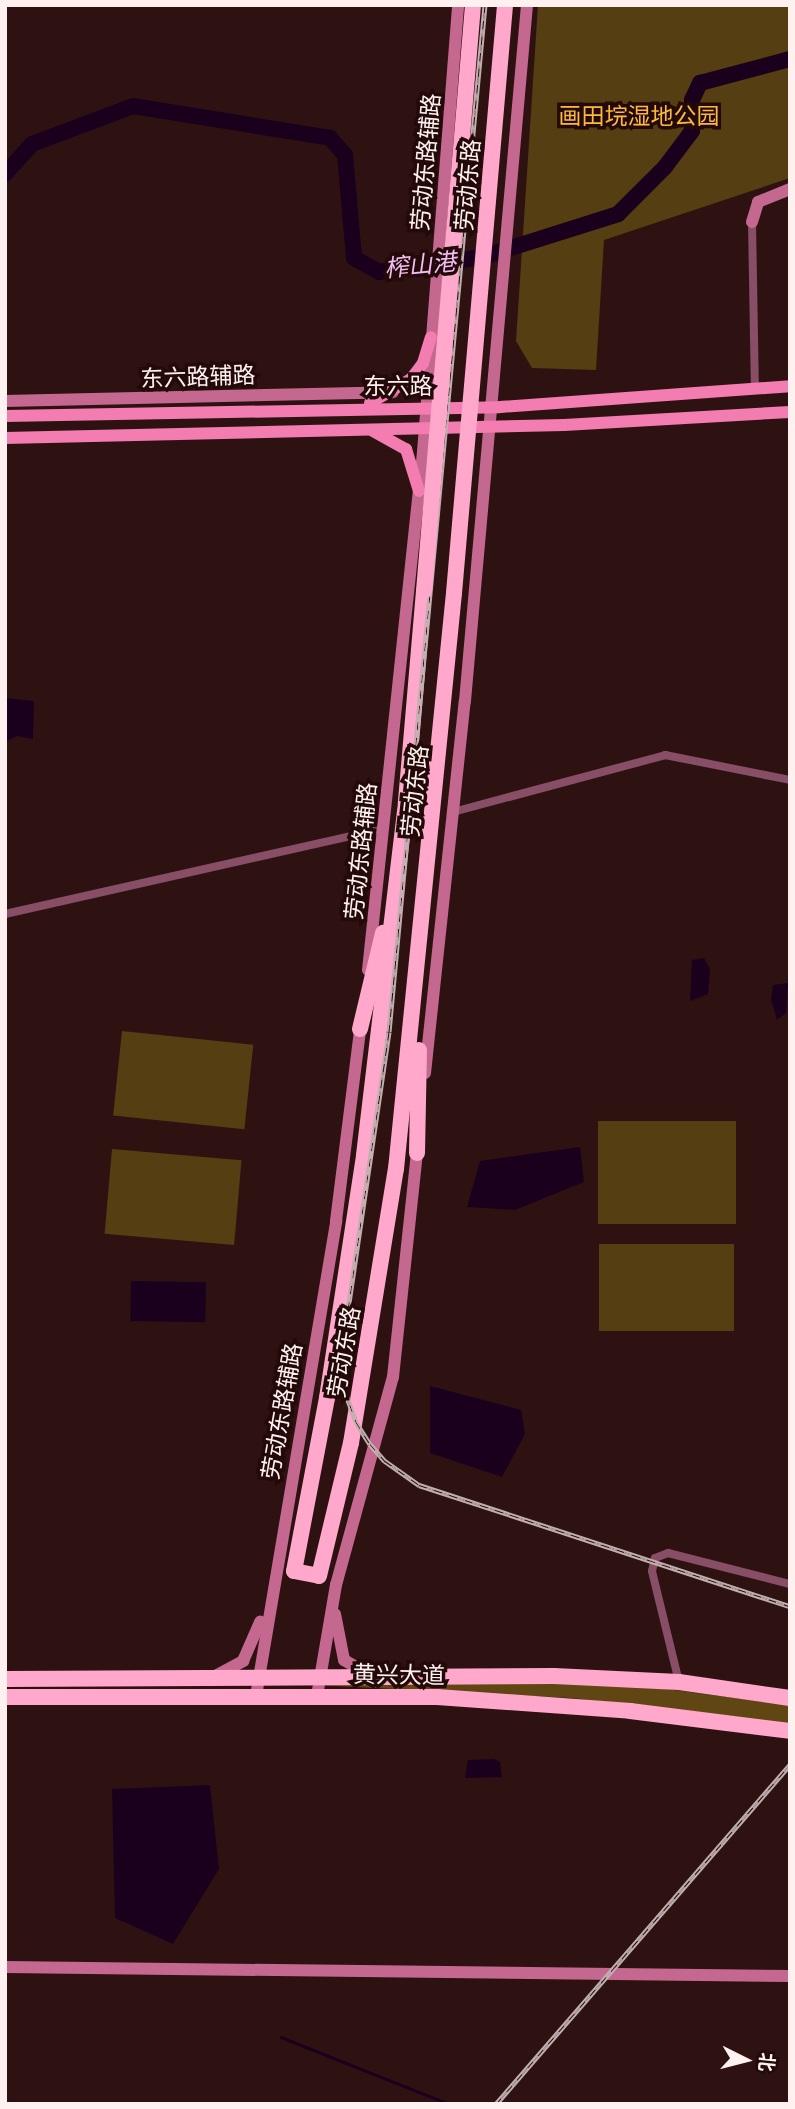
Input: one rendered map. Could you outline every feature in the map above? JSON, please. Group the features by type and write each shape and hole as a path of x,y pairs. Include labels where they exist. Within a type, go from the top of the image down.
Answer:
{"highway":[{"name":"劳动东路","path":"473,5 406,803 364,1156 327,1398 293,1571 319,1576 351,1443 384,1249 426,891 505,5"},
{"path":"360,1029 382,938 406,803"},
{"path":"417,1153 426,891"},
{"name":"黄兴大道","path":"5,1679 369,1674 679,1682 790,1698"},
{"name":"黄兴大道","path":"5,1697 437,1697 555,1704 790,1731"}],"main road":[{"name":"劳动东路辅路","path":"256,1696 279,1544 336,1221 360,1029 419,491 458,5"},
{"path":"317,1696 336,1585 393,1377 453,812 487,427 502,303 527,5"},
{"path":"752,222 758,202 790,189"},
{"path":"752,222 764,206 790,197"},
{"path":"359,406 393,392 417,372 431,337"},
{"name":"东六路","path":"5,416 359,406 489,407 582,404 790,386"},
{"name":"东六路辅路","path":"5,401 393,392"},
{"name":"东六路","path":"5,438 487,427 790,412"},
{"path":"359,428 391,438 406,449 419,491"},
{"path":"211,1676 234,1668 249,1651 279,1544"},
{"path":"336,1585 340,1650 351,1666 369,1674"},
{"path":"5,1967 790,1976"}],"street":[{"path":"752,222 755,387"},
{"path":"453,812 665,755 790,780"},
{"path":"5,914 383,829"},
{"path":"679,1682 652,1571 655,1558 668,1553 790,1584"}],"green space":[{"name":"画田垸湿地公园","path":"538,5 790,5 790,178 604,240 596,370 532,368 516,341"},
{"path":"122,1031 253,1045 244,1129 113,1116"},
{"path":"598,1121 736,1121 736,1224 598,1224"},
{"path":"112,1149 242,1160 234,1245 105,1234"},
{"path":"599,1244 734,1244 734,1331 599,1331"}],"shaded area":[{"path":"5,698 34,701 33,739 17,736 5,742"},
{"path":"704,958 710,969 708,994 690,1001 692,960"},
{"path":"788,983 786,1013 777,1020 771,999 773,985"},
{"path":"580,1147 584,1182 515,1210 467,1207 480,1161"},
{"path":"131,1281 206,1282 205,1322 130,1321"},
{"path":"430,1386 521,1410 525,1434 502,1477 430,1453"},
{"path":"528,1682 659,1688 790,1705 790,1724 571,1698 317,1685"},
{"path":"494,1759 500,1762 502,1777 465,1778 468,1760"},
{"path":"210,1785 219,1869 173,1944 115,1918 112,1789"}],"waterway":[{"name":"榨山港","path":"5,174 32,144 133,106 330,138 345,155 354,258 379,272 482,257 618,214 665,167 692,131 692,100 700,83 790,59"},
{"path":"281,2037 449,2104"}],"railway":[{"path":"485,5 389,1032 344,1337 344,1389 356,1422 370,1444 385,1461 419,1485 790,1606"},
{"path":"496,2104 790,1765"}]}
